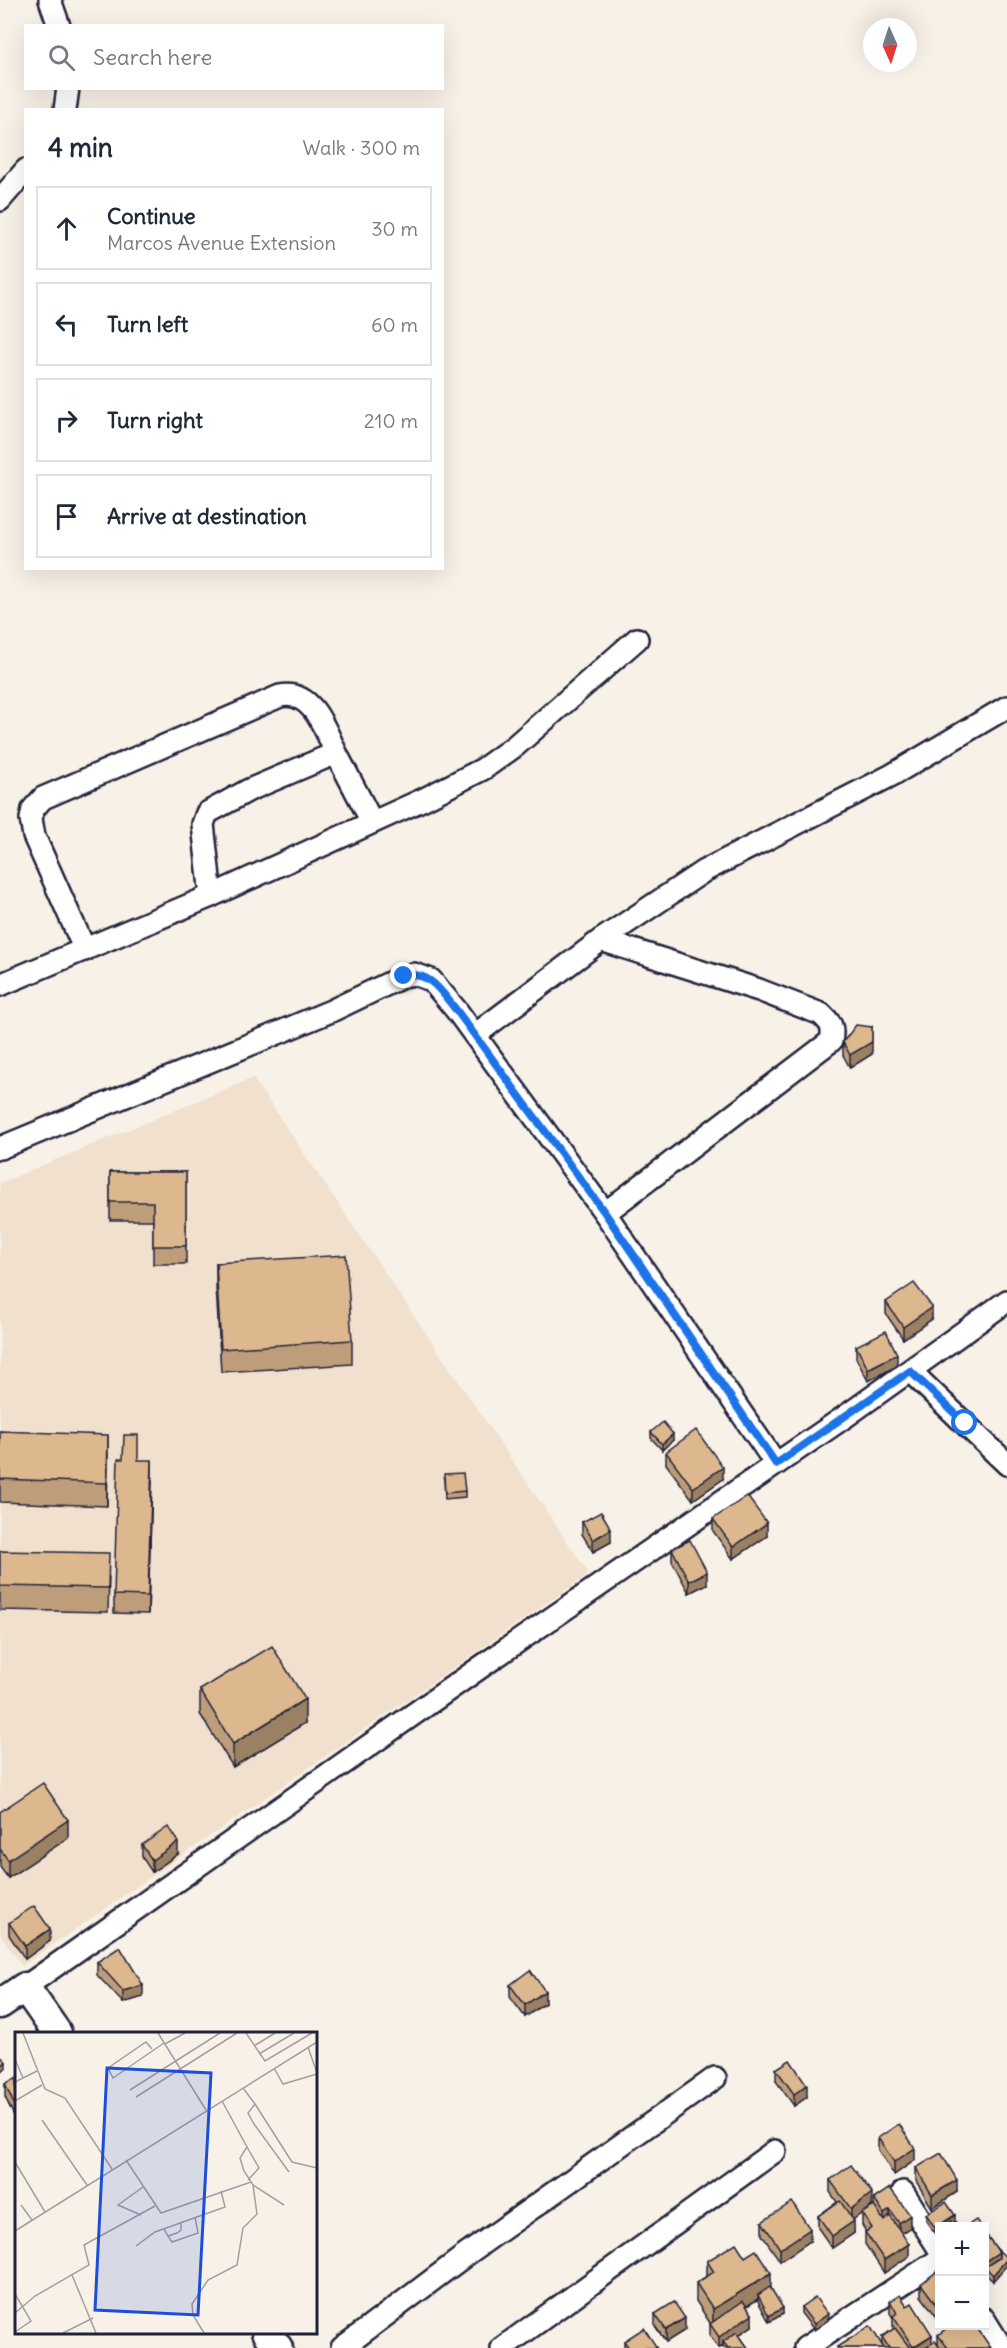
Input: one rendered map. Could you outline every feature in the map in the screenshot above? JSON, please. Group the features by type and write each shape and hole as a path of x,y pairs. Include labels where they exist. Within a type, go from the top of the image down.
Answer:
{"street":[{"path":"50,0 58,24"},
{"path":"65,108 68,90"},
{"path":"0,200 24,172"},
{"path":"0,985 211,896 483,769 523,740 637,639"},
{"path":"85,950 34,836 31,819 33,809 43,798 291,693 301,698 313,709 372,822"},
{"path":"475,1035 601,940 704,871 892,775 1007,707"},
{"path":"211,896 203,832 207,813 249,790 336,753"},
{"path":"601,940 759,990 821,1014 830,1021 833,1029 831,1041 605,1213"},
{"path":"0,1148 331,1011 404,976 414,974 431,980 475,1035 605,1213 776,1464"},
{"path":"0,2004 497,1655 910,1371 1007,1301"},
{"path":"910,1371 1007,1464"},
{"path":"25,1987 56,2032"},
{"path":"342,2348 463,2257 715,2078"},
{"path":"502,2348 775,2151"},
{"path":"903,2192 935,2244"},
{"path":"805,2348 935,2262"},
{"path":"989,2327 1002,2348"},
{"path":"267,2333 278,2348"}],"shaded area":[{"path":"253,1078 589,1574 22,1966 0,1934 0,1183"}],"building":[{"path":"856,1025 872,1027 872,1042 850,1055 843,1042"},
{"path":"110,1172 186,1172 186,1246 153,1246 153,1202 110,1202"},
{"path":"346,1255 352,1340 221,1349 216,1263"},
{"path":"914,1283 932,1307 903,1327 886,1302"},
{"path":"886,1331 897,1354 868,1369 856,1346"},
{"path":"663,1422 673,1434 662,1444 651,1432"},
{"path":"696,1430 723,1467 693,1488 666,1452"},
{"path":"0,1431 108,1435 107,1483 0,1479"},
{"path":"124,1435 138,1435 138,1460 152,1460 148,1596 114,1595 118,1459 123,1459"},
{"path":"463,1473 465,1491 445,1493 444,1474"},
{"path":"747,1496 767,1523 733,1547 713,1519"},
{"path":"601,1512 611,1529 593,1540 582,1522"},
{"path":"690,1540 707,1572 689,1581 672,1549"},
{"path":"0,1551 109,1553 108,1588 0,1586"},
{"path":"272,1646 305,1699 233,1744 200,1690"},
{"path":"43,1783 68,1820 8,1860 0,1849 0,1812"},
{"path":"168,1827 178,1842 152,1860 142,1845"},
{"path":"34,1906 50,1929 25,1946 9,1923"},
{"path":"120,1947 143,1985 123,1991 97,1962"},
{"path":"530,1970 545,1991 525,2005 510,1985"},
{"path":"0,2055 6,2062 0,2066"},
{"path":"790,2060 807,2085 794,2094 776,2069"},
{"path":"15,2079 14,2104 5,2084"},
{"path":"899,2124 915,2148 894,2162 878,2138"},
{"path":"941,2153 957,2180 932,2195 916,2168"},
{"path":"851,2165 872,2193 851,2209 830,2180"},
{"path":"890,2188 910,2215 899,2223 890,2210 884,2214 874,2199"},
{"path":"840,2201 854,2221 832,2236 818,2216"},
{"path":"792,2202 810,2229 780,2249 762,2222"},
{"path":"946,2202 955,2215 944,2222 935,2222 935,2228 926,2214"},
{"path":"874,2206 884,2221 890,2216 909,2244 884,2260 865,2232 872,2228 862,2213"},
{"path":"989,2239 999,2252 989,2259"},
{"path":"736,2243 745,2257 756,2250 771,2273 713,2309 696,2283 714,2272 707,2261"},
{"path":"996,2248 1007,2259 993,2275 989,2271 989,2264 999,2258"},
{"path":"935,2273 935,2303 921,2284"},
{"path":"770,2287 783,2308 769,2316 758,2295"},
{"path":"900,2295 907,2306 912,2303 932,2335 913,2347 893,2316 897,2313 890,2301"},
{"path":"815,2297 828,2314 814,2324 801,2307"},
{"path":"743,2301 752,2314 719,2337 710,2324"},
{"path":"674,2302 685,2318 666,2330 655,2314"},
{"path":"870,2326 884,2348 837,2347"},
{"path":"644,2328 657,2348 629,2348 624,2341"},
{"path":"895,2328 910,2348 889,2348 882,2337"},
{"path":"944,2330 978,2330 991,2348 948,2348 938,2335"},
{"path":"737,2332 748,2348 728,2348 723,2342"},
{"path":"935,2341 940,2348 926,2348"}],"route":[{"path":"404,976 422,975 431,980 457,1011 605,1213 776,1464 910,1371 965,1423"}]}
